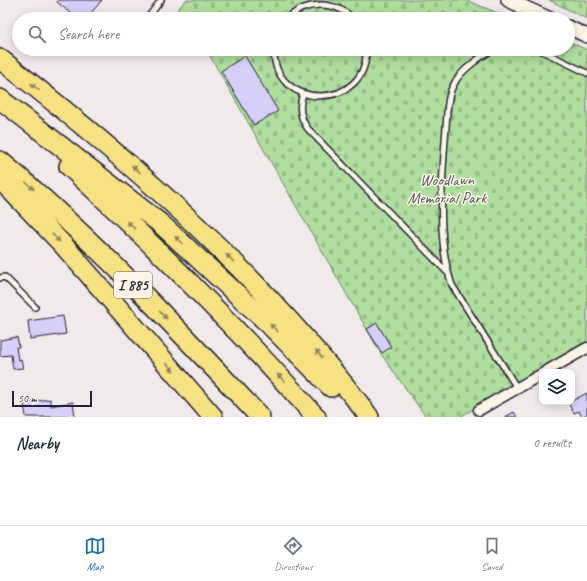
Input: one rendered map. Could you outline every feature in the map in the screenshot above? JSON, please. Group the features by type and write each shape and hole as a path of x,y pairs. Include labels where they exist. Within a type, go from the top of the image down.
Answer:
{"highway":[{"path":"0,59 106,144 199,227 281,312 346,386 370,417"},
{"path":"0,100 124,194 172,233 268,323 359,417"},
{"name":"I 885","path":"0,100 172,264 235,328 316,417"},
{"name":"I 885","path":"0,161 68,221 137,289 260,417"},
{"path":"0,179 65,247 213,417"}],"street":[{"path":"508,0 535,12"},
{"path":"575,30 587,36"},
{"path":"550,369 587,348"},
{"path":"479,410 539,376"}],"lane":[{"path":"152,12 161,0"},
{"path":"297,12 303,8 318,5 335,7 342,12"},
{"path":"519,12 523,6"},
{"path":"274,56 275,63 281,76 292,88 303,94 325,97 334,95 347,88 361,72 366,56"},
{"path":"485,56 467,69 454,82 450,95 445,141 442,233 448,273 452,285 517,388"},
{"path":"552,56 587,73"},
{"path":"303,94 299,104 303,121 308,129 448,273"},
{"path":"0,278 5,277 35,307"}],"green space":[{"path":"186,0 466,0 495,12 175,12"},
{"path":"549,0 587,0 587,19"},
{"name":"Woodlawn Memorial Park","path":"575,44 587,50 587,341 460,417 426,417 381,354 210,56 575,56"}],"building":[{"path":"58,0 102,0 92,12 69,12 57,2"},
{"path":"245,56 278,111 254,125 221,71"},
{"path":"63,316 66,334 30,339 28,321"},
{"path":"377,323 391,347 382,353 367,329"},
{"path":"17,337 19,347 16,347 18,360 21,359 23,368 13,369 11,355 0,356 0,340"},
{"path":"587,393 587,415 582,417 579,411 574,413 569,405 575,405 575,399"},
{"path":"50,399 51,406 73,402 75,417 26,417 24,403"},
{"path":"514,412 517,417 505,417"}]}
